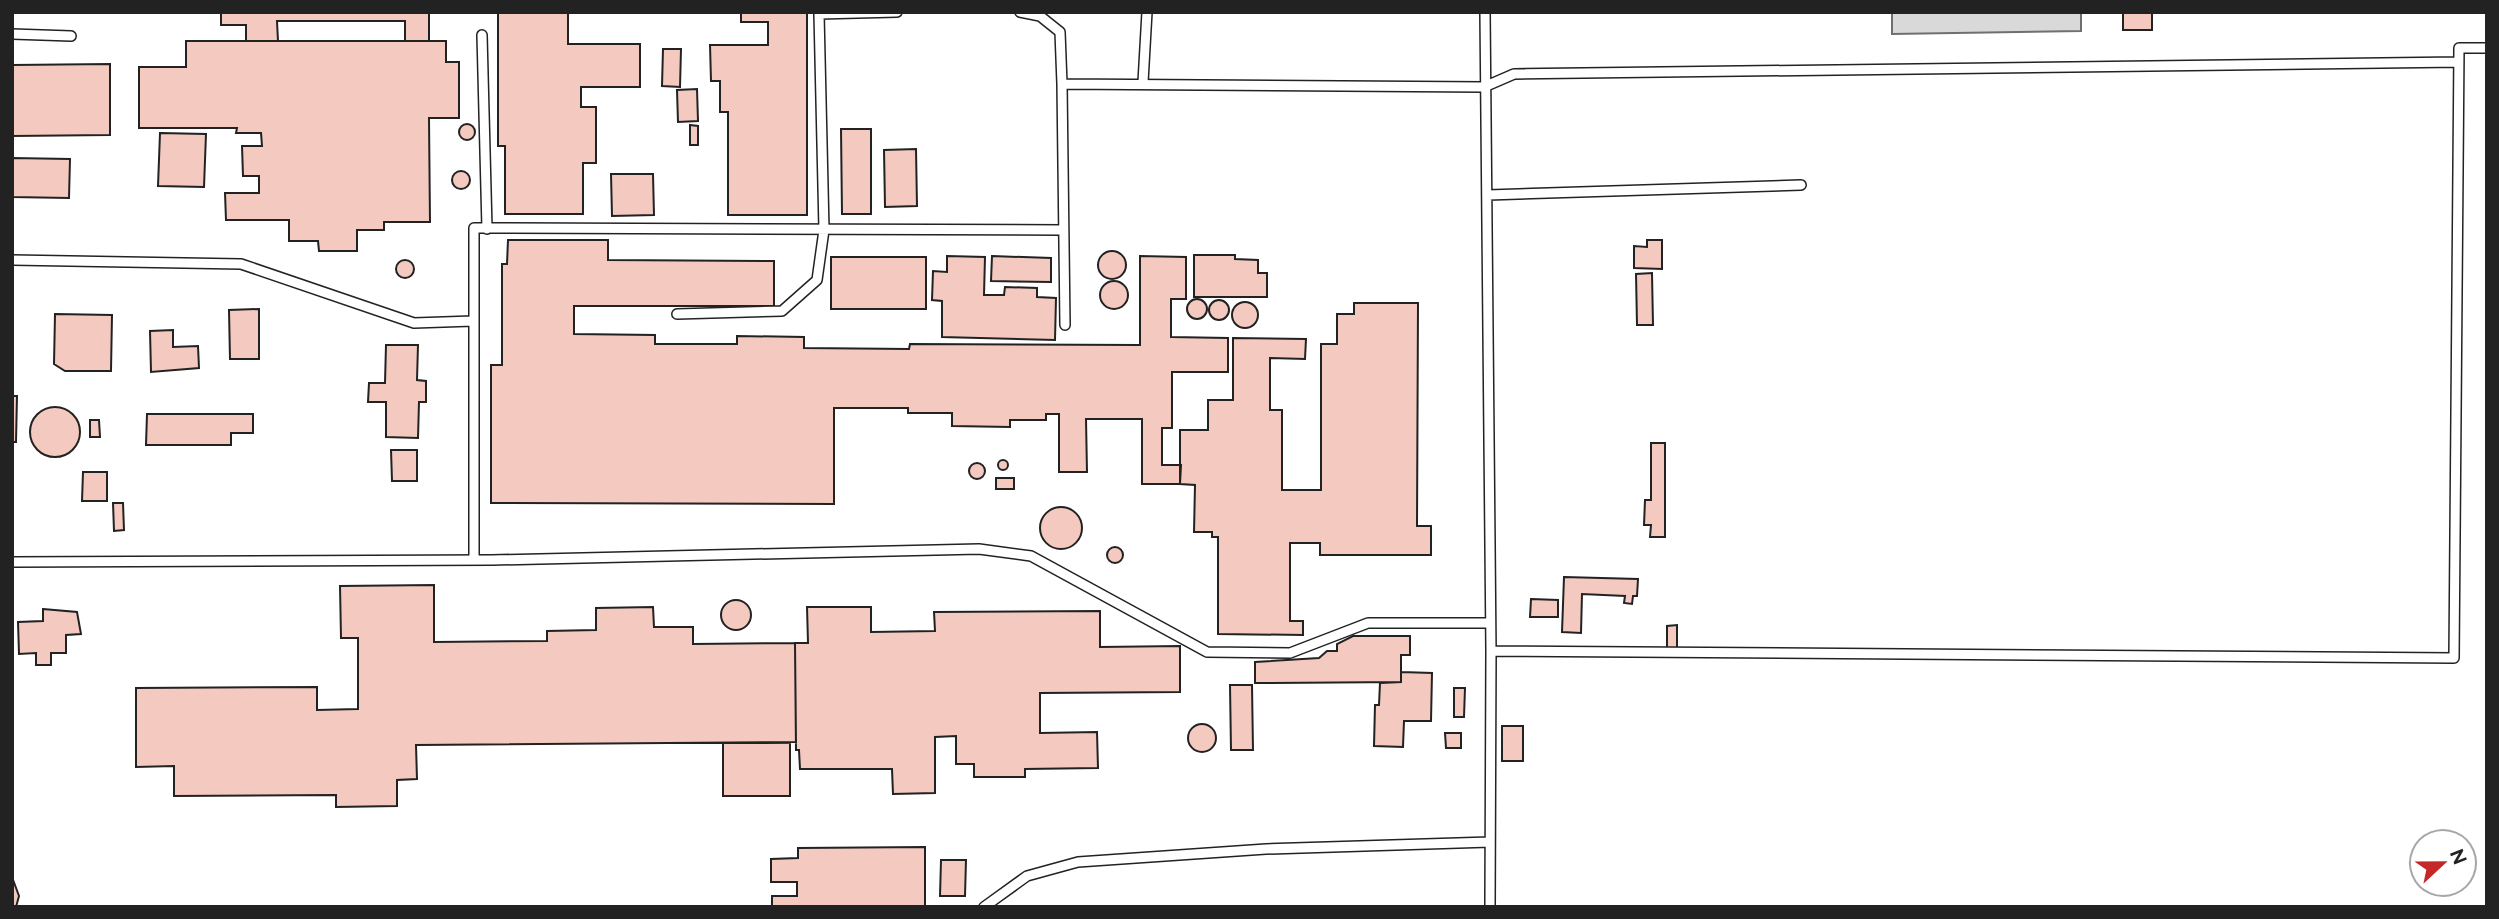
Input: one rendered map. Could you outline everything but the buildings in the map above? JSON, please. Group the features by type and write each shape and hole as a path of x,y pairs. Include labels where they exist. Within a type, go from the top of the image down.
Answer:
{"lane":[{"path":"677,314 782,311 817,280 824,230 819,14 897,12"},
{"path":"1020,12 1040,16 1059,32 1065,325"},
{"path":"1143,82 1147,12"},
{"path":"1485,12 1491,651 1490,907"},
{"path":"12,34 71,36"},
{"path":"482,35 487,229"},
{"path":"1491,651 2454,658 2459,48 2487,48"},
{"path":"1062,84 1143,82 1484,87 1514,74 2459,62"},
{"path":"1488,195 1801,185"},
{"path":"474,559 474,228 1062,230"},
{"path":"12,260 241,264 414,323 473,321"},
{"path":"12,562 474,559 979,550 1031,556 1207,652 1290,653 1368,623 1489,623"},
{"path":"984,907 1027,876 1078,862 1266,849 1490,842"}],"shaded area":[{"path":"1892,12 2081,12 2081,31 1892,34"}]}
